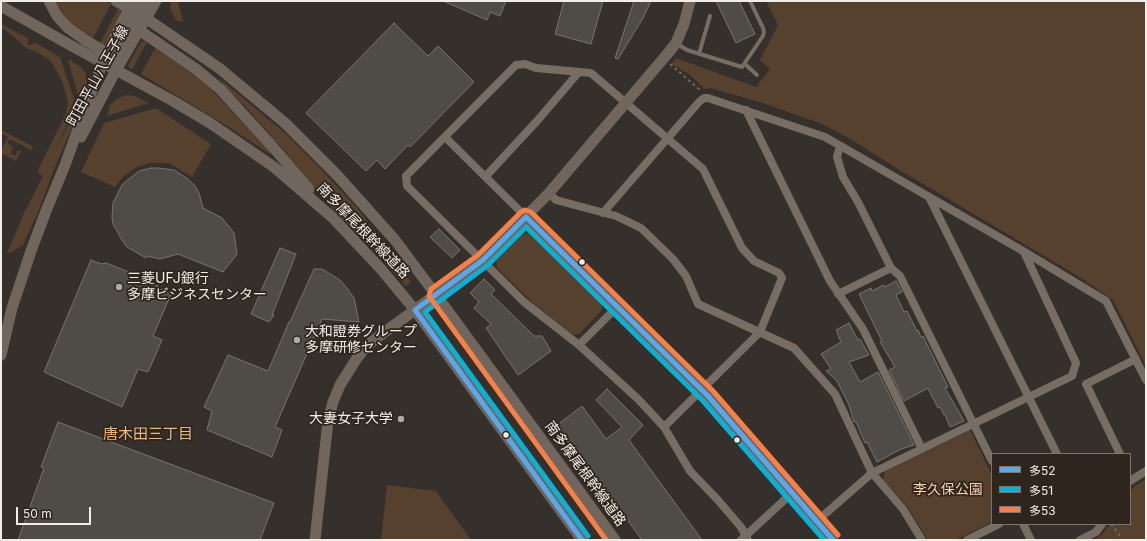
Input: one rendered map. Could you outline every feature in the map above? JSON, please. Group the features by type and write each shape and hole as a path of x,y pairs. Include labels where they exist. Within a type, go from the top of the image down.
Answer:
{"main road":[{"path":"1,355 22,274 65,165 111,62 68,28 57,16 48,1"},
{"name":"南多摩尾根幹線道路","path":"116,1 137,18 219,68 284,123 337,174 395,240 615,540"},
{"path":"146,1 137,18 220,89 272,146 332,217"},
{"name":"町田平山八王子線","path":"111,62 137,18 156,1"},
{"path":"315,540 328,421 333,402 348,370 368,345 482,260 549,193 626,104 676,43 686,19 690,1"},
{"name":"南多摩尾根幹線道路","path":"1,6 111,62 247,148 296,185 332,217 380,268 415,310 582,540"},
{"name":"町田平山八王子線","path":"111,62 137,18"},
{"path":"526,217 701,390 833,540"}],"street":[{"path":"664,427 760,332 782,278 780,273 754,261 742,248 702,169 591,73 536,68 525,64 516,65 406,176 405,182 407,186 524,302 579,345 639,400 664,427 690,471 741,527 745,538 792,492"},
{"path":"486,176 537,121 579,72"},
{"path":"604,213 699,102 704,98 708,98 825,137 929,196 1106,301 1146,380"},
{"path":"746,110 830,281 863,329 922,449"},
{"path":"445,137 526,217"},
{"path":"840,146 837,158 840,169 891,268 900,276 991,459"},
{"path":"549,193 556,200 616,216 640,228 673,259 686,276 698,304 794,348 835,394 872,473 903,510 922,540"},
{"path":"929,196 1057,453"},
{"path":"816,521 872,473 1072,376 1076,363 1023,251"},
{"path":"838,294 891,268"},
{"path":"579,345 617,307"},
{"path":"1120,453 1086,384 1136,358"},
{"path":"1131,478 1146,471"},
{"path":"967,540 997,525"},
{"path":"1024,525 1031,540"},
{"path":"1092,525 1096,532"},
{"path":"1080,540 1096,532 1101,525"}],"lane":[{"path":"676,43 687,50 742,67 763,36 764,32 764,28 750,1"},
{"path":"699,54 710,16"},
{"path":"745,64 757,75"}],"path":[{"path":"669,63 701,91 704,98"},
{"path":"1111,525 1119,534 1120,540"}],"green space":[{"path":"55,1 106,1 111,4 93,38 77,29 70,23"},
{"path":"171,1 178,1 183,22 176,20 172,13 170,8"},
{"path":"766,1 1146,1 1146,366 1113,300 1081,278 840,133 822,124 763,103 710,88 705,89 689,74 671,64 676,58 756,87 770,69 760,60 778,25"},
{"path":"118,9 122,14 104,45 100,43"},
{"path":"1,24 29,39 27,44 32,45 34,42 60,57 76,105 55,150 78,106 81,107 23,245 12,252 7,253 25,211 43,176 38,173 38,170 66,113 68,102 62,81 52,63 37,52 26,48 1,27"},
{"path":"141,42 147,42 132,70 128,65"},
{"path":"155,48 205,83 271,152 270,154 141,74"},
{"path":"68,60 81,67 86,74 87,86 82,98 79,98"},
{"path":"219,78 286,134 321,169 359,210 411,282 406,286 338,215 281,147 241,102 227,90"},
{"path":"126,95 135,96 149,103 107,116 110,105 117,99"},
{"path":"156,108 211,144 192,177 169,163 150,163 137,167 124,176 115,187 81,172 104,123"},
{"path":"1,130 32,146 33,149 31,150 10,139 7,143 13,147 11,154 15,156 18,150 21,151 16,161 1,153 1,150 8,137 1,133"},
{"path":"530,233 602,304 602,310 579,334 572,334 533,303 497,268 496,261 521,234"},
{"name":"李久保公園","path":"970,430 991,473 991,522 956,540 928,540 906,505 883,480 885,471"},
{"path":"1146,479 1146,540 1093,540 1099,537 1110,525 1131,525 1131,490"},
{"path":"387,485 436,491 471,540 381,540"}],"building":[{"path":"443,1 506,1 500,16 490,12 487,20"},
{"path":"564,1 603,1 591,44 555,34"},
{"path":"634,1 651,1 643,18 618,59 615,58"},
{"path":"716,1 739,1 755,34 736,43"},
{"path":"394,23 428,56 438,46 474,82 410,147 408,145 385,169 377,160 366,171 306,113"},
{"path":"151,168 174,170 188,179 199,193 203,208 222,218 234,233 237,254 223,272 178,254 160,259 147,256 146,258 127,247 122,240 113,224 113,203 122,185 139,171"},
{"path":"439,229 460,250 452,258 430,237"},
{"path":"280,248 296,254 272,315 274,315 269,322 251,314"},
{"path":"91,260 101,264 106,263 134,274 171,294 153,336 162,340 148,372 138,369 122,407 44,372"},
{"name":"大和證券グループ 多摩研修センター","path":"314,269 322,269 340,280 347,288 354,298 359,322 322,319 275,427 282,430 272,457 207,430 212,411 204,407 228,355 268,371"},
{"path":"484,279 495,290 491,294 534,336 542,336 551,351 518,375 486,328 491,324 474,308 479,302 470,293"},
{"path":"896,281 902,292 896,295 904,312 907,311 917,331 918,330 921,337 923,336 948,387 945,388 964,421 950,427 945,415 940,407 938,408 928,388 904,401 889,370 895,367 880,342 882,341 859,294 871,288 872,291 884,285 885,287"},
{"path":"849,323 858,340 860,339 869,355 849,362 860,382 878,372 914,445 901,449 877,462 867,442 865,443 856,422 854,422 849,405 837,381 826,371 831,369 821,354 841,342 836,330"},
{"path":"607,389 643,425 629,440 702,540 642,540 589,467 587,468 556,426 582,406 606,439 622,427 596,400"},
{"path":"58,422 274,503 260,540 18,540 44,468 41,467"}],"transit line":[{"name":"多53","path":"606,540 429,296 431,289 478,255 521,212 525,210 531,212 713,391 838,535"},
{"name":"多52","path":"582,540 415,310 483,260 526,217 708,396 833,540"},
{"name":"多51","path":"588,536 425,312 488,265 526,227 703,401 824,540"}],"place":[{"name":"三菱UFJ銀行 多摩ビジネスセンター","path":"119,287"},
{"name":"大和證券グループ 多摩研修センター","path":"297,340"},
{"name":"大妻女子大学","path":"401,419"}],"district":[{"name":"唐木田三丁目","path":"148,434"}]}
